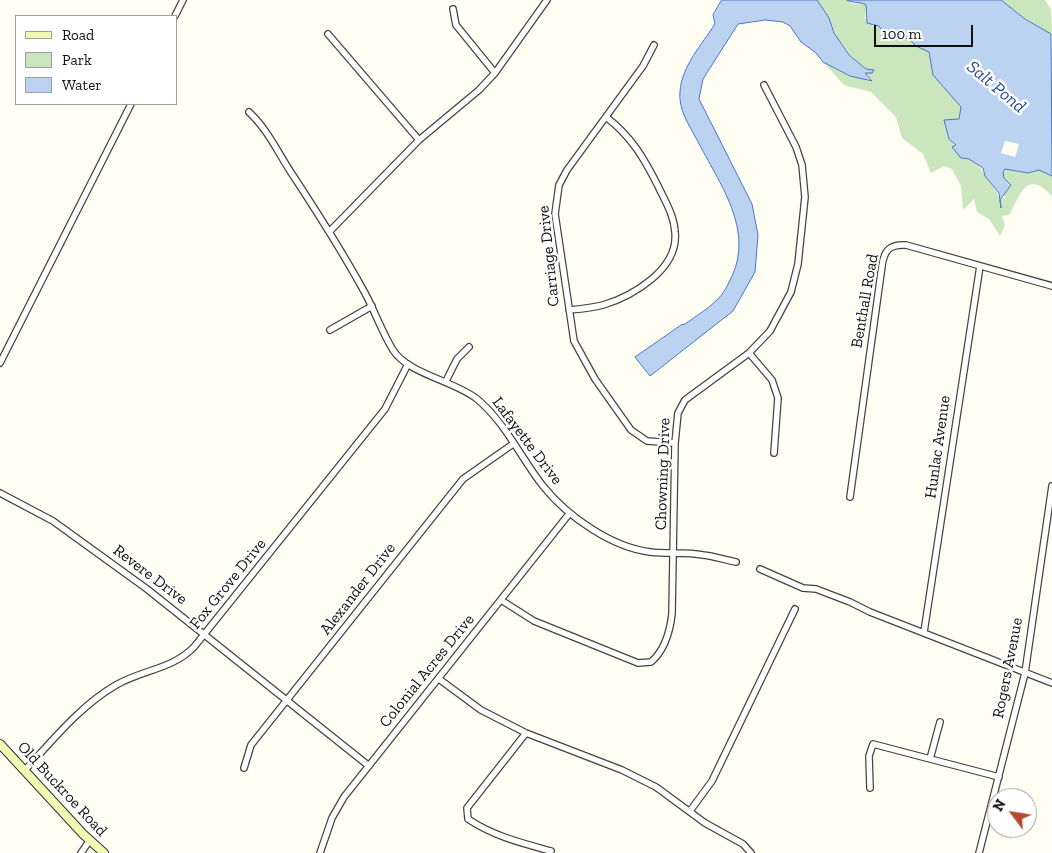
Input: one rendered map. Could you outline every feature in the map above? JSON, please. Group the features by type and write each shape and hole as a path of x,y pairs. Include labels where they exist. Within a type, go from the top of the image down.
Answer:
{"main road":[{"name":"Old Buckroe Road","path":"0,744 104,853"}],"street":[{"path":"176,15 183,0"},
{"path":"330,231 419,140 472,96 495,73 547,0"},
{"path":"453,9 456,25 495,73"},
{"path":"328,34 419,140"},
{"name":"Carriage Drive","path":"654,45 643,66 567,170 559,185 555,199 555,214 574,341 581,357 631,430 647,441 674,443"},
{"name":"Chowning Drive","path":"501,600 534,621 638,663 646,664 659,652 670,627 674,554 674,443 678,413 685,400 749,353 770,331 791,292 798,264 805,196 802,165 796,147 764,85"},
{"path":"0,363 130,105"},
{"name":"Lafayette Drive","path":"249,112 264,126 293,177 330,231 372,306 394,352 408,364 463,389 482,403 543,486 569,514 594,531 648,552 702,554 736,562"},
{"path":"569,310 602,305 642,286 667,262 674,248 676,234 671,213 648,165 629,137 606,117"},
{"name":"Benthall Road","path":"850,497 884,253 894,244 906,245 1052,286"},
{"name":"Hunlac Avenue","path":"924,632 980,266"},
{"path":"330,330 372,306"},
{"path":"446,381 457,359 469,347"},
{"path":"749,353 772,380 778,398 774,453"},
{"name":"Fox Grove Drive","path":"25,770 68,723 99,696 137,674 176,662 188,654 385,409 408,364"},
{"name":"Alexander Drive","path":"244,768 251,746 463,479 513,444"},
{"name":"Rogers Avenue","path":"979,853 1025,673 1052,486"},
{"name":"Revere Drive","path":"0,493 53,521 206,634 369,766"},
{"name":"Colonial Acres Drive","path":"320,853 337,808 569,514"},
{"path":"760,570 803,588 816,589 842,599 1052,683"},
{"path":"690,811 712,781 795,609"},
{"path":"439,679 481,710 526,733 630,774 656,787 743,844 751,853"},
{"path":"930,759 940,722"},
{"path":"526,733 467,808 468,819 479,826 510,839 551,851"},
{"path":"870,788 869,756 874,744 999,776"},
{"path":"81,853 90,840"}],"green space":[{"path":"817,0 847,0 853,4 863,3 866,5 865,18 873,26 879,26 887,37 899,36 915,42 929,52 934,75 961,107 959,119 946,123 947,133 963,159 971,160 980,167 1000,200 1005,197 1003,172 1005,169 1028,173 1039,170 1052,176 1052,196 1036,184 1030,184 1021,193 1009,215 1002,216 1005,225 1000,236 989,219 977,212 974,199 963,210 961,186 952,169 944,166 931,173 923,154 902,138 896,117 871,92 844,85 823,62 850,76 863,78 870,82 872,80 865,72 873,70 866,69 849,55 834,33 829,18"},
{"path":"1001,0 1045,0 1051,10 1052,35 1025,19"}],"water":[{"path":"722,0 817,0 829,18 834,33 849,55 866,69 874,70 872,73 865,73 872,81 850,76 823,62 816,53 801,42 790,26 783,22 765,20 738,24 703,79 699,99 752,204 758,235 755,272 733,311 650,376 635,357 714,303 726,288 737,262 739,244 732,208 685,117 680,98 684,73 715,24 713,15"},
{"name":"Salt Pond","path":"847,0 1001,0 1025,19 1051,34 1052,176 1039,170 1028,173 1005,169 1003,172 1004,178 1011,185 1000,200 1001,208 999,193 985,176 983,168 969,159 961,158 952,147 956,145 949,139 944,120 959,119 961,107 933,75 929,52 916,46 909,39 894,35 887,38 879,26 867,23 866,5"}],"pier":[{"path":"1005,141 1019,144 1015,157 1001,153"}]}
